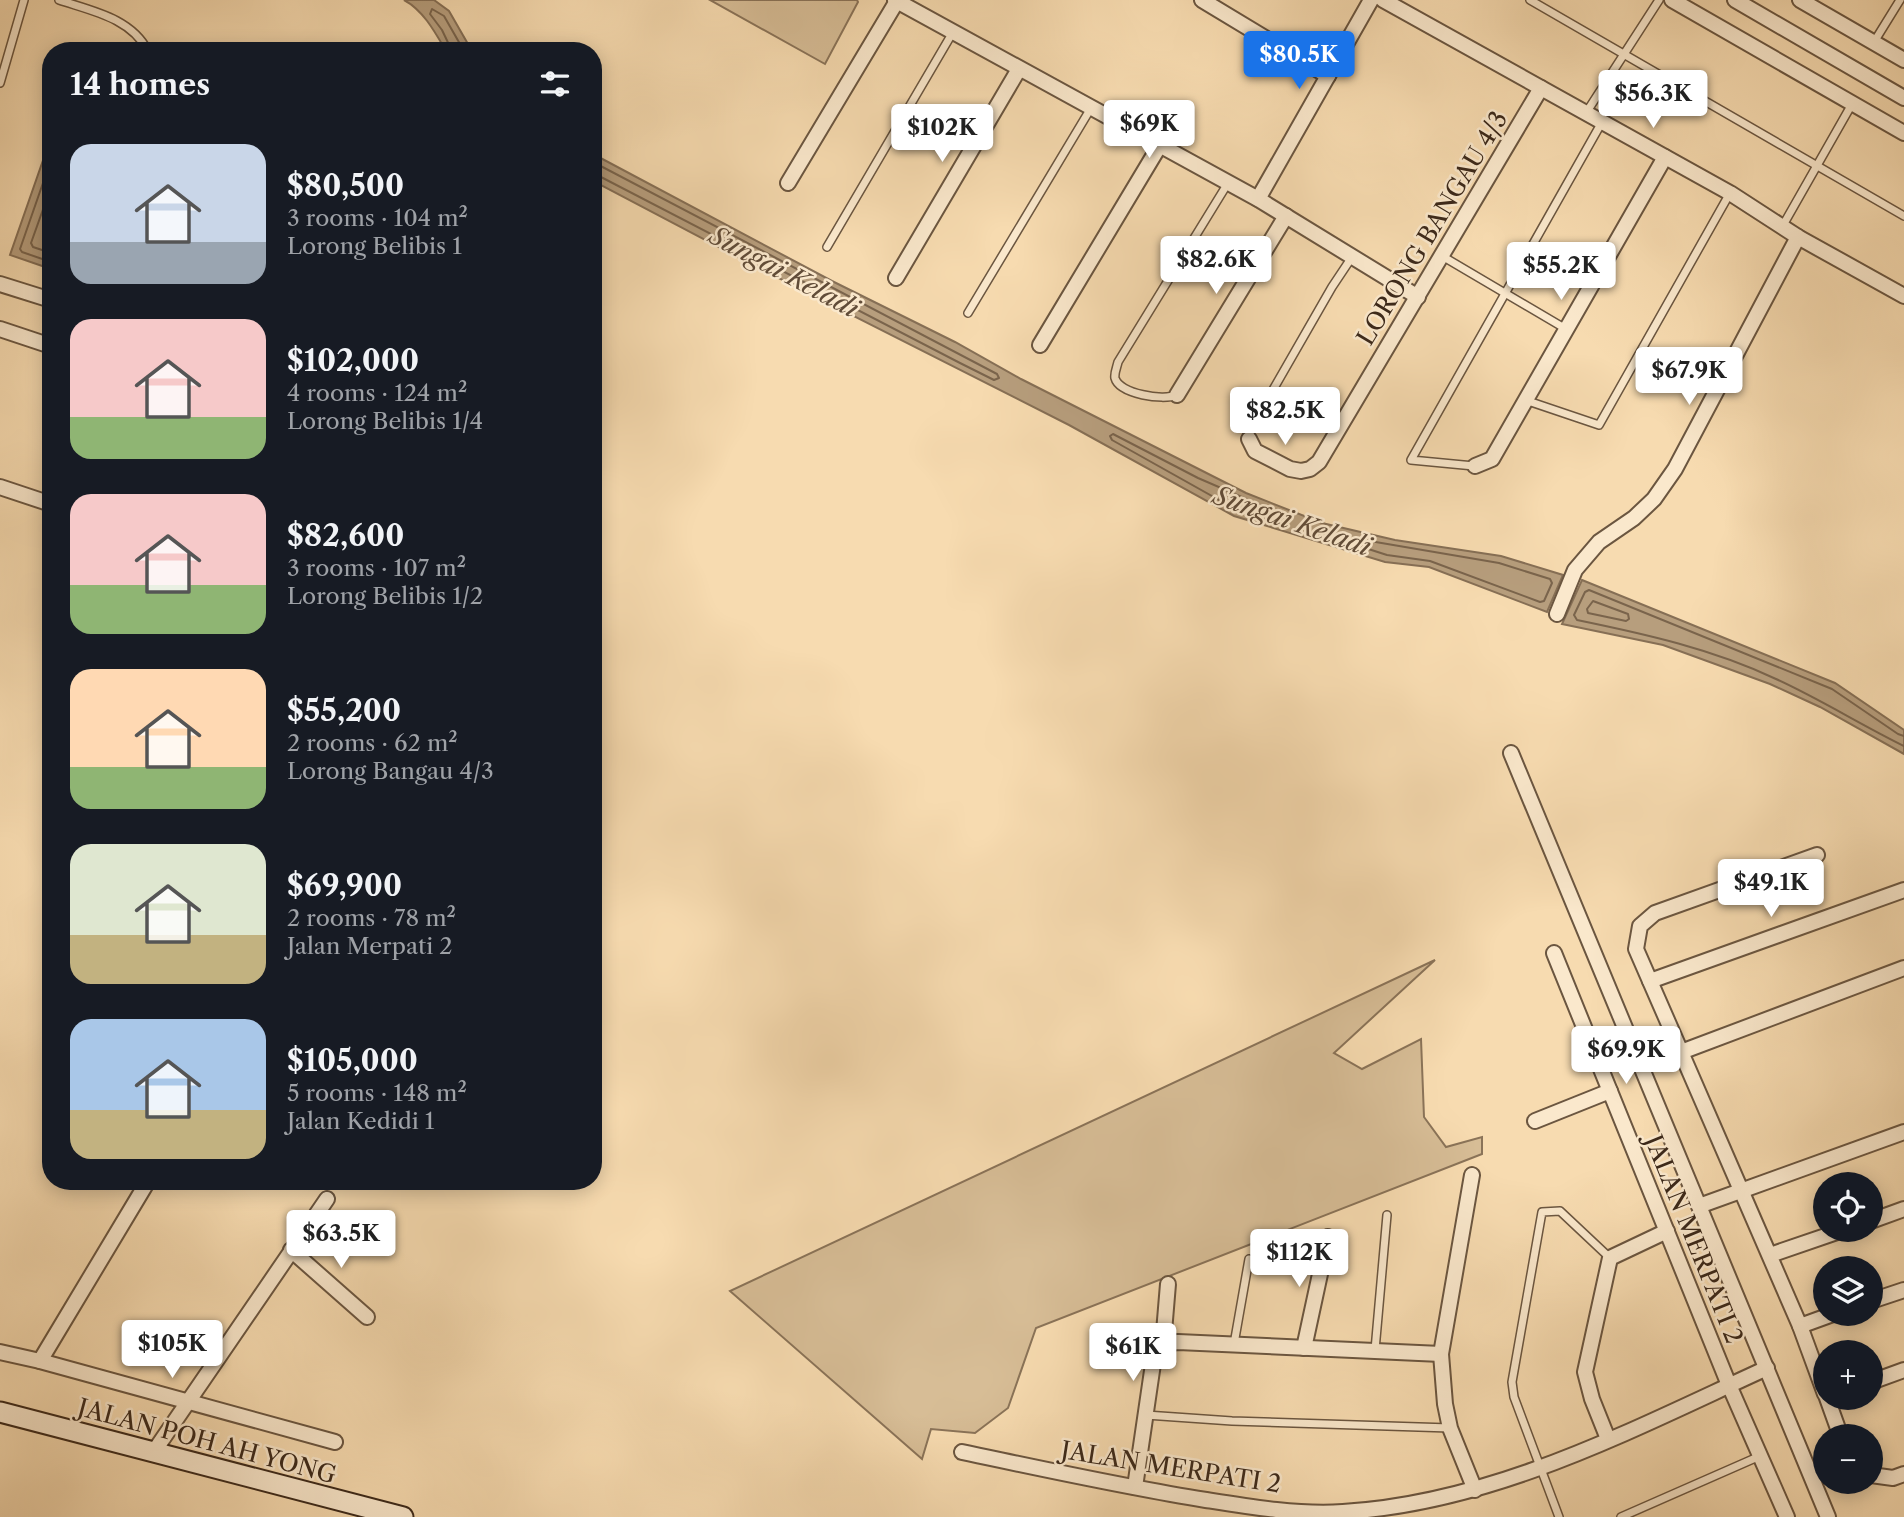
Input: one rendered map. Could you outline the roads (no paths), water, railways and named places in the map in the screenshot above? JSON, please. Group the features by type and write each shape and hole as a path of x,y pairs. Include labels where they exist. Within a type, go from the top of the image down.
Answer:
{"main road":[{"name":"JALAN POH AH YONG","path":"0,1412 403,1517"}],"street":[{"path":"788,183 896,0 1258,199 1418,297"},
{"path":"1202,0 1328,76"},
{"path":"1258,199 1371,0"},
{"path":"1383,0 1730,193 1798,237 1904,296"},
{"path":"1672,0 1904,132"},
{"path":"1735,0 1904,99"},
{"path":"1800,0 1904,60"},
{"path":"896,278 1019,69"},
{"name":"LORONG BANGAU 4/3","path":"1249,439 1255,451 1290,469 1301,471 1319,462 1541,88"},
{"path":"1040,345 1160,145"},
{"path":"1475,466 1492,459 1665,157"},
{"path":"1177,395 1286,216"},
{"path":"1558,614 1575,570 1599,542 1648,505 1675,469 1798,237"},
{"path":"0,284 42,297"},
{"path":"0,329 42,343"},
{"path":"0,487 42,501"},
{"path":"1511,753 1828,1517"},
{"path":"1813,1361 1770,1255 1636,949 1640,926 1655,913 1817,855"},
{"path":"1650,981 1904,890"},
{"name":"JALAN MERPATI 2","path":"1554,953 1729,1385 1787,1517"},
{"path":"1681,1052 1904,968"},
{"path":"1535,1121 1610,1091"},
{"path":"1699,1206 1904,1132"},
{"path":"1472,1175 1441,1354 1450,1428 1475,1490"},
{"path":"40,1361 143,1190"},
{"path":"153,1453 327,1199"},
{"path":"1883,1216 1904,1209"},
{"path":"1608,1440 1585,1372 1610,1258 1667,1231"},
{"path":"1304,1348 1328,1237"},
{"path":"1770,1255 1813,1240"},
{"path":"291,1250 367,1317"},
{"path":"1135,1487 1154,1357 1163,1344 1168,1284"},
{"path":"1883,1297 1904,1290"},
{"path":"1800,1326 1813,1321"},
{"path":"1163,1344 1234,1344 1441,1354"},
{"path":"0,1352 335,1443"},
{"name":"JALAN MERPATI 2","path":"962,1452 1135,1487 1317,1515 1445,1498 1542,1469 1767,1368"},
{"path":"1883,1378 1904,1370"},
{"path":"1883,1477 1893,1478 1904,1474"}],"lane":[{"path":"0,83 24,0"},
{"path":"59,0 126,24 142,42"},
{"path":"1530,0 1904,216"},
{"path":"1586,113 1659,0"},
{"path":"1874,42 1900,0"},
{"path":"827,247 953,32"},
{"path":"1782,227 1853,103"},
{"path":"968,313 1091,108"},
{"path":"1475,466 1410,460 1602,122"},
{"path":"1177,395 1164,399 1148,396 1123,388 1114,376 1118,362 1228,183"},
{"path":"1525,400 1599,425 1730,193"},
{"path":"1442,256 1566,329"},
{"path":"1249,439 1251,428 1352,257"},
{"path":"1559,1517 1514,1397 1511,1382 1542,1212 1560,1211 1610,1258"},
{"path":"1375,1351 1387,1215"},
{"path":"1234,1344 1249,1259"},
{"path":"1146,1415 1232,1421 1450,1428"},
{"path":"1620,1517 1760,1456"}],"water":[{"path":"404,0 434,0 449,11 467,42 441,42 411,4"},
{"name":"Sungai Keladi","path":"602,159 832,281 1246,493 1322,523 1395,540 1501,556 1563,575 1547,612 1429,567 1385,562 1234,516 1069,425 602,186"},
{"path":"42,163 42,266 10,255"},
{"path":"1582,580 1835,683 1904,730 1904,754 1820,707 1770,684 1663,645 1562,624"}]}
